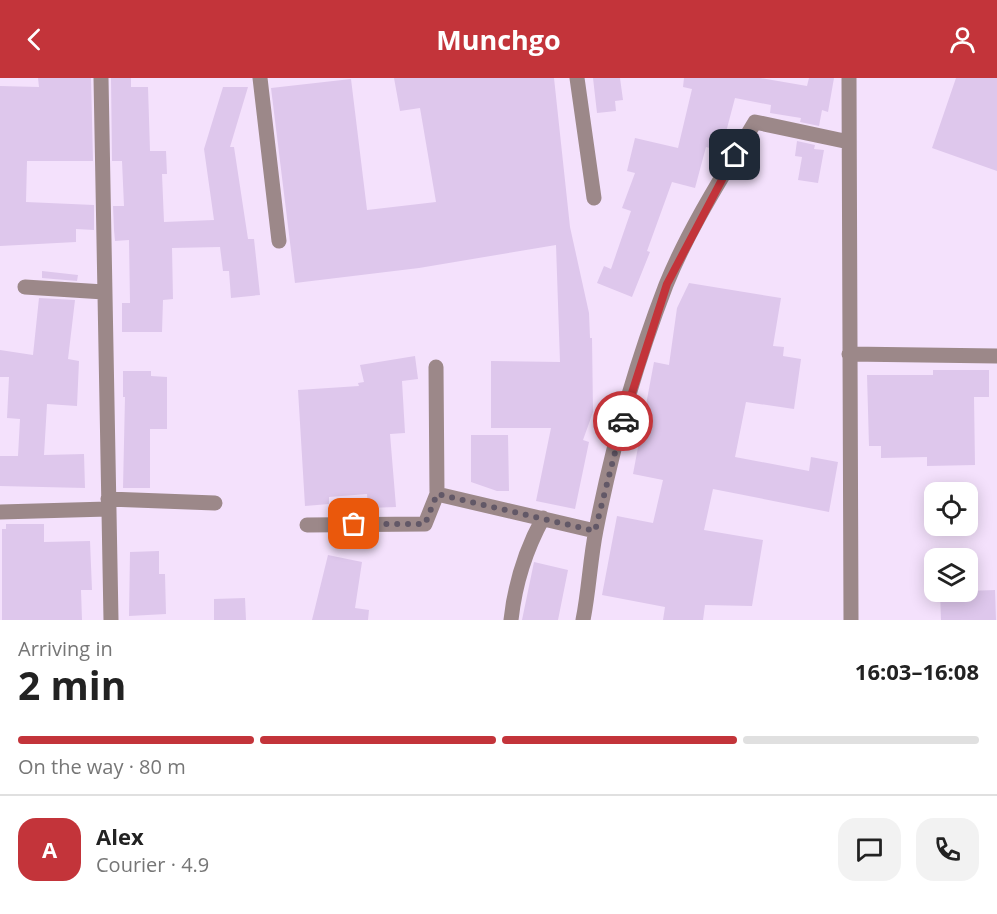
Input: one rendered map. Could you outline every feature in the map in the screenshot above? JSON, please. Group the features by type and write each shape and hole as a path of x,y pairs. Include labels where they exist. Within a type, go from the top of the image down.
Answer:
{"street":[{"path":"101,78 111,620"},
{"path":"260,78 279,241"},
{"path":"577,78 594,198"},
{"path":"849,78 851,620"},
{"path":"584,620 595,531 624,419 667,284 715,189 755,122 849,142"},
{"path":"25,287 104,292"},
{"path":"849,354 997,356"},
{"path":"307,525 425,524 437,494 436,367"},
{"path":"437,494 595,531"},
{"path":"0,512 108,504 215,503"},
{"path":"511,620 525,550 543,518"}],"building":[{"path":"38,78 91,78 93,161 27,161 26,202 94,205 94,230 76,229 76,242 0,246 0,86 39,87"},
{"path":"111,78 131,78 131,87 148,87 150,151 166,151 167,174 162,174 164,222 214,220 204,149 223,87 248,87 230,147 234,147 248,239 254,239 260,295 231,298 229,271 223,271 220,247 172,248 173,299 163,300 162,332 122,332 122,303 130,303 129,240 115,241 113,206 124,206 122,161 112,161"},
{"path":"394,78 554,78 570,227 589,313 590,338 592,338 593,412 583,440 589,442 575,509 536,501 551,428 491,428 491,361 560,362 556,245 419,268 295,283 271,88 351,79 367,210 436,202 420,108 400,111"},
{"path":"593,78 620,78 623,100 615,101 616,111 597,113"},
{"path":"684,78 760,78 807,86 809,78 834,78 828,112 822,110 819,126 800,122 801,118 770,113 771,105 735,98 721,151 706,147 695,188 672,182 647,251 650,252 632,297 597,283 604,266 611,269 631,211 622,208 635,173 627,171 635,138 678,148 692,89 683,87"},
{"path":"956,78 997,78 997,171 932,148"},
{"path":"797,141 815,145 814,149 824,150 818,183 798,180 802,157 795,156"},
{"path":"42,271 78,275 77,281 42,278"},
{"path":"689,283 781,298 773,346 784,347 783,356 801,359 794,409 746,402 735,457 809,471 811,457 838,462 829,512 713,489 704,530 763,540 752,606 705,605 703,620 663,620 665,607 602,595 617,516 653,523 663,480 633,474 654,362 669,365 677,308"},
{"path":"39,298 75,300 68,359 79,361 77,406 47,404 44,455 84,454 85,488 0,486 0,456 18,456 20,419 7,418 9,377 0,377 0,350 33,355"},
{"path":"415,356 418,379 402,381 405,433 390,434 396,507 368,508 367,494 329,497 329,504 305,506 298,390 359,386 358,383 364,382 360,365"},
{"path":"933,370 989,370 989,397 974,397 975,465 927,466 927,457 881,458 881,446 869,446 867,375 933,375"},
{"path":"123,371 151,371 151,376 167,377 167,429 150,429 150,488 123,488 125,397 123,397"},
{"path":"471,435 508,435 509,491 497,491 471,482"},
{"path":"6,524 44,524 44,542 90,541 92,590 81,590 82,620 2,620 2,529 6,529"},
{"path":"159,551 159,574 165,574 166,614 129,616 130,552"},
{"path":"328,555 362,562 355,608 369,610 368,620 312,620"},
{"path":"534,562 568,570 558,620 522,620"},
{"path":"995,590 996,620 941,620 940,602 978,602 978,591"},
{"path":"245,598 246,620 214,620 214,599"}],"way so far":[{"path":"354,524 425,524 437,494 595,531 623,421"}],"route":[{"path":"623,421 667,284 715,189 735,155"}]}
